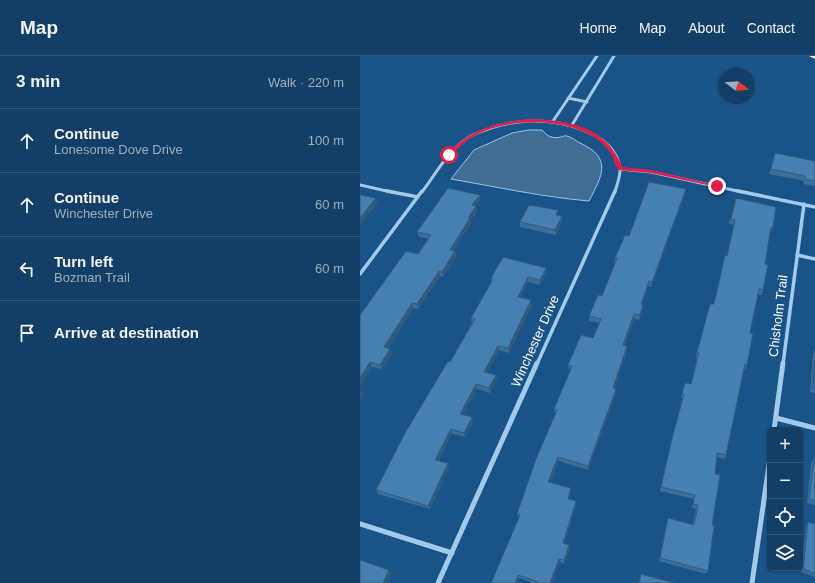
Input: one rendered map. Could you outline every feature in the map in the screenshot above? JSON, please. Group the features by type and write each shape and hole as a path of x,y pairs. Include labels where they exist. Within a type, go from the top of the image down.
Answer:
{"street":[{"path":"552,121 597,56"},
{"path":"572,125 614,56"},
{"path":"568,98 587,102"},
{"path":"360,274 449,155 463,141 477,133 507,124 528,121 552,121 572,125 597,136 607,145 615,154 620,169 651,172 815,207"},
{"name":"Winchester Drive","path":"438,583 615,191 620,169"},
{"path":"360,184 418,197"},
{"name":"Chisholm Trail","path":"774,427 804,204"},
{"path":"797,255 815,259"},
{"path":"776,418 815,428"},
{"path":"752,583 769,463"},
{"path":"360,524 452,553"}],"water":[{"path":"528,130 542,130 552,137 569,137 590,149 597,155 601,161 601,176 589,201 537,194 451,179 474,150 512,133"}],"building":[{"path":"775,153 815,161 815,181 805,179 805,176 771,169"},
{"path":"649,182 686,189 652,282 649,281 641,304 643,305 640,315 634,314 623,345 627,346 613,388 616,389 588,466 558,457 548,482 571,488 568,499 576,501 563,543 569,545 564,560 559,559 550,583 541,583 518,575 515,583 491,583 520,515 517,514 536,459 557,410 554,409 572,366 568,365 581,335 593,338 601,319 589,316 598,295 602,296 617,258 615,258 625,235 629,236"},
{"path":"448,188 480,195 472,205 476,206 450,250 455,251 442,272 439,271 417,304 412,303 384,347 390,349 380,365 370,362 360,378 360,315 406,251 418,254 431,235 417,232"},
{"path":"360,195 376,198 360,218"},
{"path":"736,198 776,207 765,264 768,265 763,290 759,289 750,333 753,334 747,365 745,364 726,455 717,453 715,474 720,475 712,525 714,526 708,571 660,558 668,518 694,525 698,505 693,504 695,495 661,487 684,394 682,393 685,383 691,384 699,353 697,352 710,304 714,304 725,255 727,256 735,220 731,219"},
{"path":"529,205 558,210 556,215 562,216 555,230 520,222"},
{"path":"503,257 546,268 540,280 528,277 518,297 531,300 508,348 498,346 484,372 496,375 489,388 476,384 460,414 472,417 464,433 451,429 435,460 448,463 428,506 376,490 405,433 475,319 471,318 493,279 491,278"},
{"path":"815,356 815,388 813,388"},
{"path":"814,458 815,459 815,501 809,499"},
{"path":"808,522 815,524 815,573 803,569"},
{"path":"360,560 389,570 383,583 360,583"},
{"path":"641,574 674,583 639,583"}],"route":[{"path":"449,155 463,141 477,133 507,124 528,121 552,121 572,125 597,136 615,154 620,169 651,172 717,186"}]}
